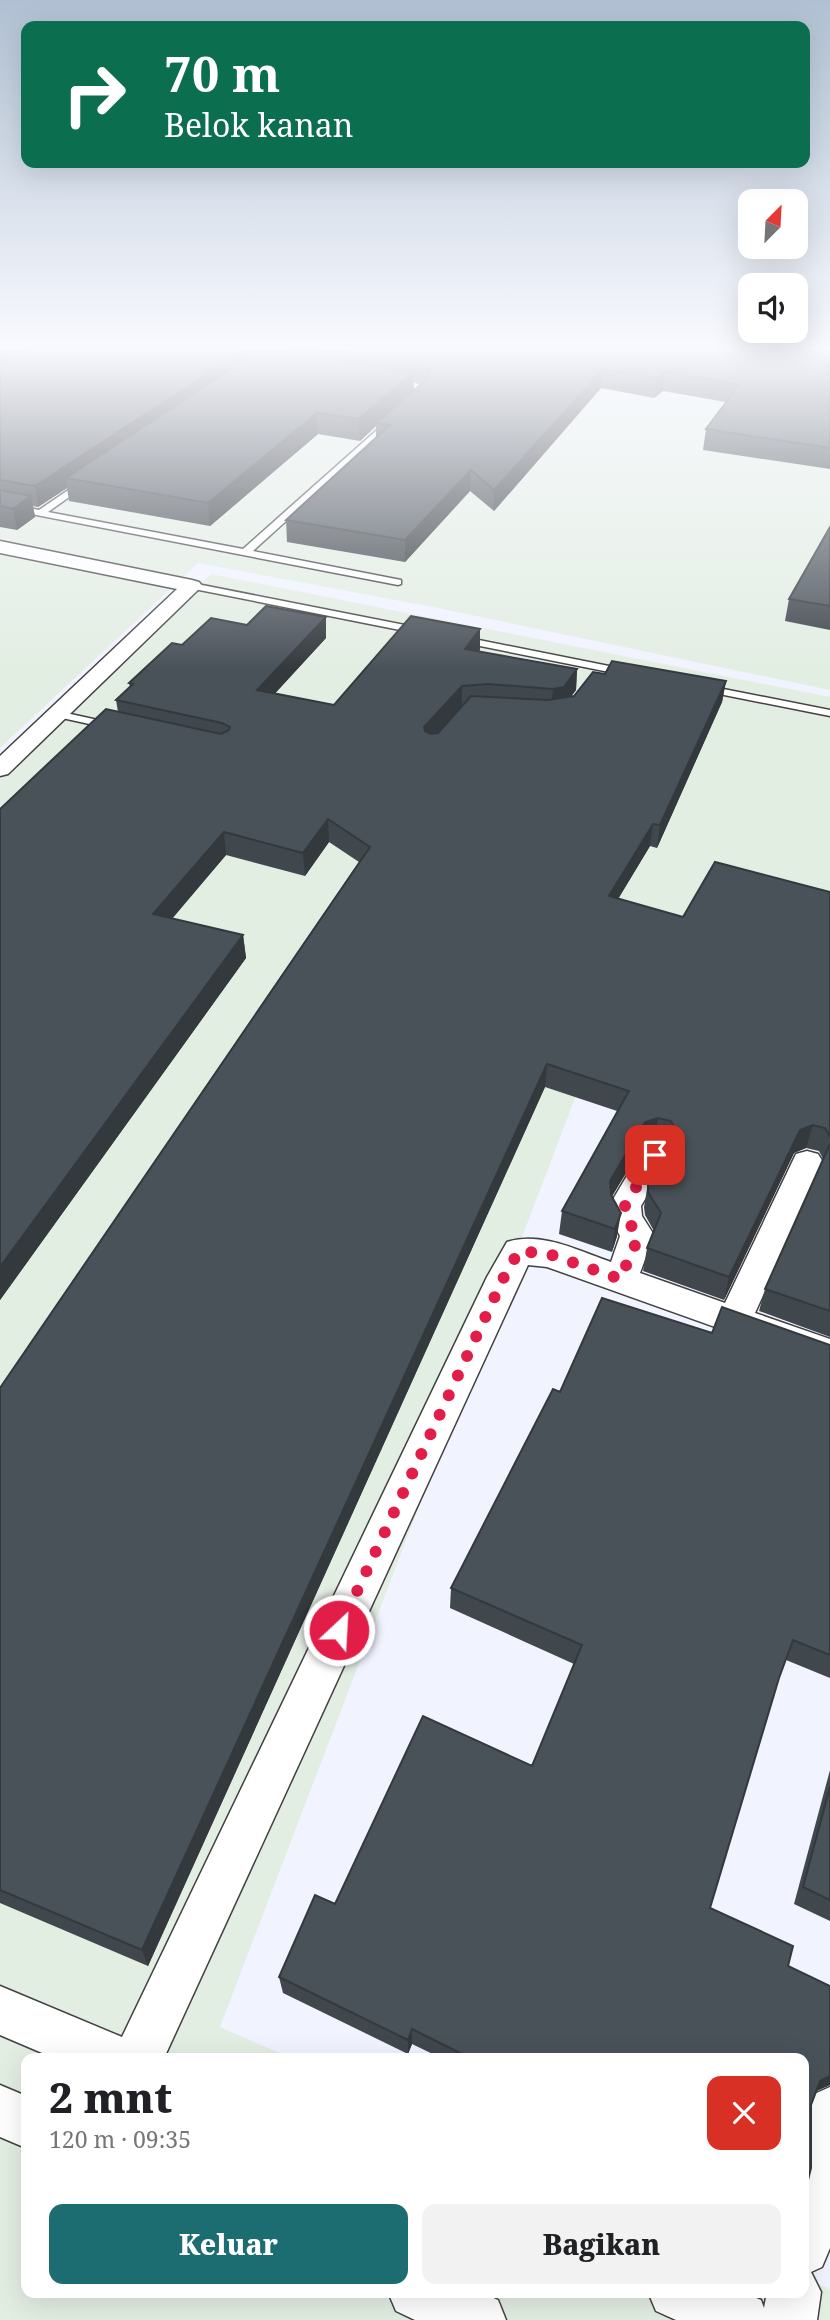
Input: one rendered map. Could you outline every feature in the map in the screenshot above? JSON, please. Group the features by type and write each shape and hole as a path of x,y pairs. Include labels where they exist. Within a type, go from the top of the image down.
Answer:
{"street":[{"path":"0,547 192,586"},
{"path":"0,769 192,586"},
{"path":"620,1279 637,1235 626,1217 625,1206 655,1155"},
{"path":"734,1320 807,1162"},
{"path":"140,2053 504,1277 519,1251 549,1254 830,1354"},
{"path":"0,2010 100,2053"},
{"path":"0,2111 21,2120"},
{"path":"809,2218 830,2113"},
{"path":"428,2298 478,2320"},
{"path":"689,2298 741,2320"},
{"path":"789,2320 793,2298"}],"lane":[{"path":"246,552 356,454"},
{"path":"40,513 97,474"},
{"path":"0,505 398,582"},
{"path":"192,586 437,635"},
{"path":"451,637 598,672 641,675"},
{"path":"694,686 830,713"},
{"path":"57,714 121,728"}],"shaded area":[{"path":"0,454 830,454 830,690 433,607 198,563 0,748"},
{"path":"211,574 830,697 830,966 642,923 220,2027 280,2053 21,2053 21,2298 809,2298 809,2280 830,2289 830,2320 0,2320 0,779"}],"building":[{"path":"0,454 84,454 35,486 0,480"},
{"path":"102,454 267,454 208,503 66,478"},
{"path":"358,454 526,454 494,490 471,470 405,540 286,520"},
{"path":"0,490 31,496 13,509 0,506"},
{"path":"830,527 830,606 789,599"},
{"path":"266,606 326,617 257,690 334,705 411,616 480,629 465,649 577,669 564,687 553,689 488,684 462,686 424,727 425,731 431,734 438,733 471,696 548,700 574,696 593,672 605,674 612,661 726,681 660,825 653,824 609,896 683,917 715,862 830,892 830,1136 825,1128 813,1125 800,1130 729,1277 647,1248 661,1213 648,1192 648,1183 677,1133 671,1121 658,1118 645,1122 610,1181 611,1195 621,1213 615,1229 562,1211 629,1091 547,1064 142,1950 0,1890 0,1388 370,847 328,819 303,853 224,832 153,914 243,935 0,1267 0,809 106,709 221,734 229,730 230,727 222,723 116,700 133,684 129,683 172,643 182,645 211,618 247,625"},
{"path":"830,1144 830,1311 765,1289"},
{"path":"602,1298 712,1333 722,1307 830,1345 830,1655 793,1640 779,1678 710,1908 793,1946 788,1966 830,1986 830,2076 820,2081 811,2105 809,2176 809,2053 460,2053 412,2029 408,2040 279,1977 315,1895 335,1904 423,1716 532,1766 582,1645 451,1588 553,1389 560,1392"},
{"path":"830,1787 830,1900 803,1887"}],"route":[{"path":"339,1630 504,1277 519,1251 549,1254 620,1279 637,1235 626,1217 625,1206 655,1155"}]}
